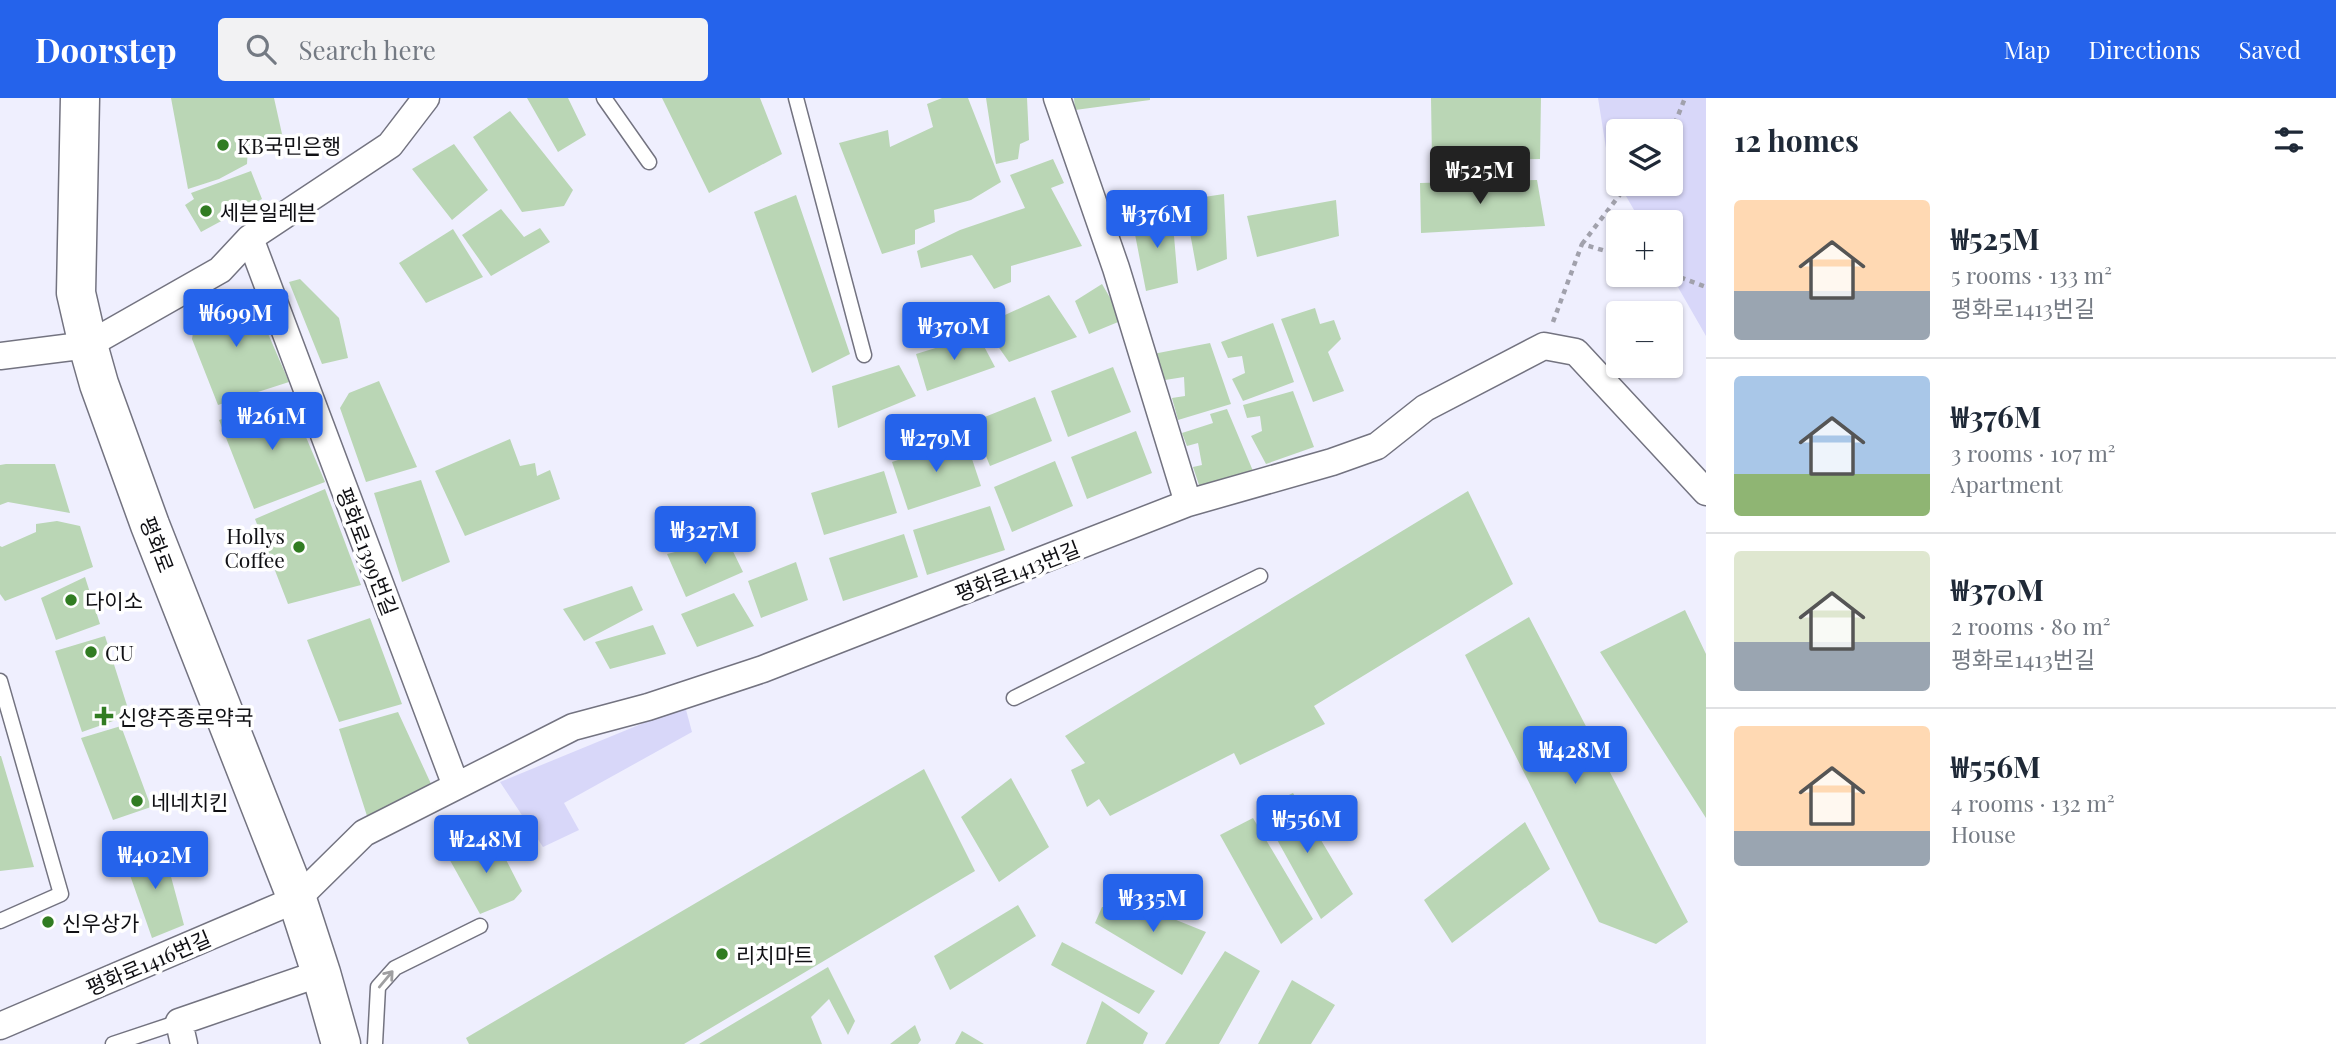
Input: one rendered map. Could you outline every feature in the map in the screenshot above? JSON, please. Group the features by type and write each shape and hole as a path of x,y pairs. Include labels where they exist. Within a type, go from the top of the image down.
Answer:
{"main road":[{"name":"평화로","path":"80,98 76,293 88,345 99,384 150,525 297,900 341,1044"}],"street":[{"path":"0,356 88,345 220,270 250,238 390,145 426,98"},
{"path":"1057,98 1116,268 1188,503"},
{"name":"평화로1399번길","path":"250,238 456,786"},
{"path":"1544,346 1576,352 1706,492"},
{"name":"평화로1413번길","path":"297,900 364,833 573,727 648,707 763,668 1188,503 1332,462 1377,446 1425,408 1544,346"},
{"name":"평화로1416번길","path":"0,1025 297,900"},
{"path":"181,1033 321,974"}],"lane":[{"path":"604,98 649,162"},
{"path":"796,98 864,355"},
{"path":"1013,698 1260,576"},
{"path":"0,681 61,894 0,920"},
{"path":"375,1044 378,987 395,968 480,926"},
{"path":"113,1044 181,1033"}],"path":[{"path":"1676,119 1685,98"},
{"path":"1544,346 1581,244 1619,196"},
{"path":"1581,244 1606,251"},
{"path":"1683,279 1706,288"}],"shaded area":[{"path":"1598,98 1706,98 1706,336 1678,287 1683,287 1683,210 1634,210 1626,196 1683,196 1683,119 1606,119 1606,148"},
{"path":"685,706 692,732 564,803 579,830 543,847 500,782"}],"building":[{"name":"KB국민은행","path":"171,98 274,98 284,143 248,146 247,164 219,179 188,189"},
{"path":"527,98 568,98 586,135 558,152"},
{"path":"662,98 760,98 782,154 709,193"},
{"path":"942,98 968,98 1001,182 971,200 934,210 935,222 915,230 915,244 882,254 839,143 888,130 890,147 933,127 927,104"},
{"path":"986,98 1027,98 1029,140 1020,144 1018,159 996,164"},
{"path":"1074,98 1150,98 1150,100 1075,110"},
{"path":"1431,98 1541,98 1540,159 1432,160"},
{"path":"510,111 573,190 564,206 522,212 473,137"},
{"path":"454,144 488,190 452,220 412,169"},
{"path":"1053,159 1064,183 1051,188 1082,246 1011,266 1011,282 994,289 972,255 921,268 917,251 960,230 1025,208 1010,175"},
{"path":"251,171 262,199 201,232 185,205 194,199 191,193"},
{"path":"1537,180 1545,226 1421,233 1420,183"},
{"path":"1224,194 1227,259 1197,271 1184,200"},
{"path":"796,195 850,354 812,373 754,212"},
{"path":"1336,200 1339,236 1257,257 1247,216"},
{"path":"501,209 524,237 540,228 550,242 491,276 462,235"},
{"path":"1172,212 1178,283 1146,291 1132,219"},
{"path":"453,229 483,277 426,303 399,263"},
{"path":"300,279 339,318 348,358 322,364 289,282"},
{"path":"1102,284 1123,320 1089,334 1075,301"},
{"path":"250,292 289,382 218,405 192,339 197,308"},
{"path":"1049,295 1077,337 1009,362 983,325"},
{"path":"1315,308 1320,324 1334,320 1341,339 1328,352 1344,391 1313,402 1281,319"},
{"path":"1273,323 1294,382 1243,401 1232,379 1245,373 1242,356 1228,358 1221,342"},
{"path":"978,335 995,367 927,391 916,354"},
{"path":"1210,343 1231,404 1178,420 1172,398 1185,396 1184,377 1165,380 1153,354"},
{"path":"899,365 916,396 838,428 832,386"},
{"path":"1113,367 1131,412 1068,437 1051,391"},
{"path":"379,381 417,467 366,482 340,408 349,393"},
{"path":"1293,391 1314,447 1266,464 1251,436 1262,431 1260,416 1247,418 1243,405"},
{"path":"289,397 325,482 254,509 219,420"},
{"path":"1035,397 1052,441 990,466 972,422"},
{"path":"1227,409 1253,471 1200,488 1193,467 1202,465 1198,443 1187,446 1182,433 1213,423 1210,414"},
{"path":"1136,431 1152,473 1087,499 1071,457"},
{"path":"965,438 981,486 908,510 892,462"},
{"path":"510,439 520,466 535,463 537,476 550,470 560,499 465,536 435,471"},
{"path":"1055,461 1073,506 1012,532 994,487"},
{"path":"55,464 70,513 8,502 0,505 0,465"},
{"path":"884,471 897,513 824,535 811,493"},
{"path":"421,480 450,562 402,582 374,493"},
{"path":"325,489 361,585 288,604 255,519"},
{"path":"1468,491 1513,584 1314,706 1325,724 1240,765 1234,753 1110,816 1099,799 1087,807 1071,770 1085,763 1065,736"},
{"path":"990,506 1005,550 927,575 913,530"},
{"path":"57,521 80,526 93,567 5,601 0,594 0,546 36,532 36,524"},
{"path":"904,534 918,577 843,601 829,558"},
{"path":"727,539 743,572 686,597 667,554"},
{"path":"796,562 808,600 761,618 748,581"},
{"path":"85,577 100,624 56,640 41,598"},
{"path":"632,586 643,610 584,641 563,609"},
{"path":"734,593 754,626 697,647 681,614"},
{"path":"1685,610 1706,654 1706,818 1600,652"},
{"path":"1529,617 1688,922 1656,944 1599,922 1465,655"},
{"path":"370,618 402,704 339,722 307,640"},
{"path":"653,625 666,654 610,669 595,642"},
{"path":"105,636 130,715 82,732 55,651"},
{"path":"398,712 432,786 368,819 339,729"},
{"path":"121,726 151,807 113,820 81,738"},
{"path":"1,756 34,867 0,871"},
{"name":"리치마트","path":"924,769 975,871 684,1044 469,1044 466,1038"},
{"path":"1011,778 1049,847 999,882 961,817"},
{"path":"1293,793 1353,894 1321,919 1260,809"},
{"path":"1253,818 1313,919 1281,944 1220,835"},
{"path":"1525,822 1550,869 1452,943 1424,900"},
{"path":"485,837 487,848 497,842 522,891 514,900 480,914 447,855"},
{"path":"163,847 184,925 152,938 124,858"},
{"path":"1018,905 1036,936 950,990 934,956"},
{"path":"1139,905 1206,932 1182,975 1095,923 1102,907"},
{"path":"1062,942 1155,991 1139,1014 1051,965"},
{"path":"1225,951 1260,971 1219,1044 1165,1044"},
{"path":"828,967 855,1021 848,1035 829,999 811,1017 822,1044 699,1044"},
{"path":"1292,980 1335,1005 1311,1044 1258,1044"},
{"path":"1102,1001 1148,1033 1143,1044 1086,1044"},
{"path":"915,1025 921,1040 918,1044 890,1044"},
{"path":"962,1031 984,1044 955,1044"}],"place":[{"name":"KB국민은행","path":"223,145"},
{"name":"세븐일레븐","path":"206,211"},
{"name":"Hollys Coffee","path":"299,547"},
{"name":"다이소","path":"71,600"},
{"name":"CU","path":"91,652"},
{"name":"신양주종로약국","path":"104,716"},
{"name":"네네치킨","path":"137,801"},
{"name":"신우상가","path":"48,922"},
{"name":"리치마트","path":"722,954"}]}
